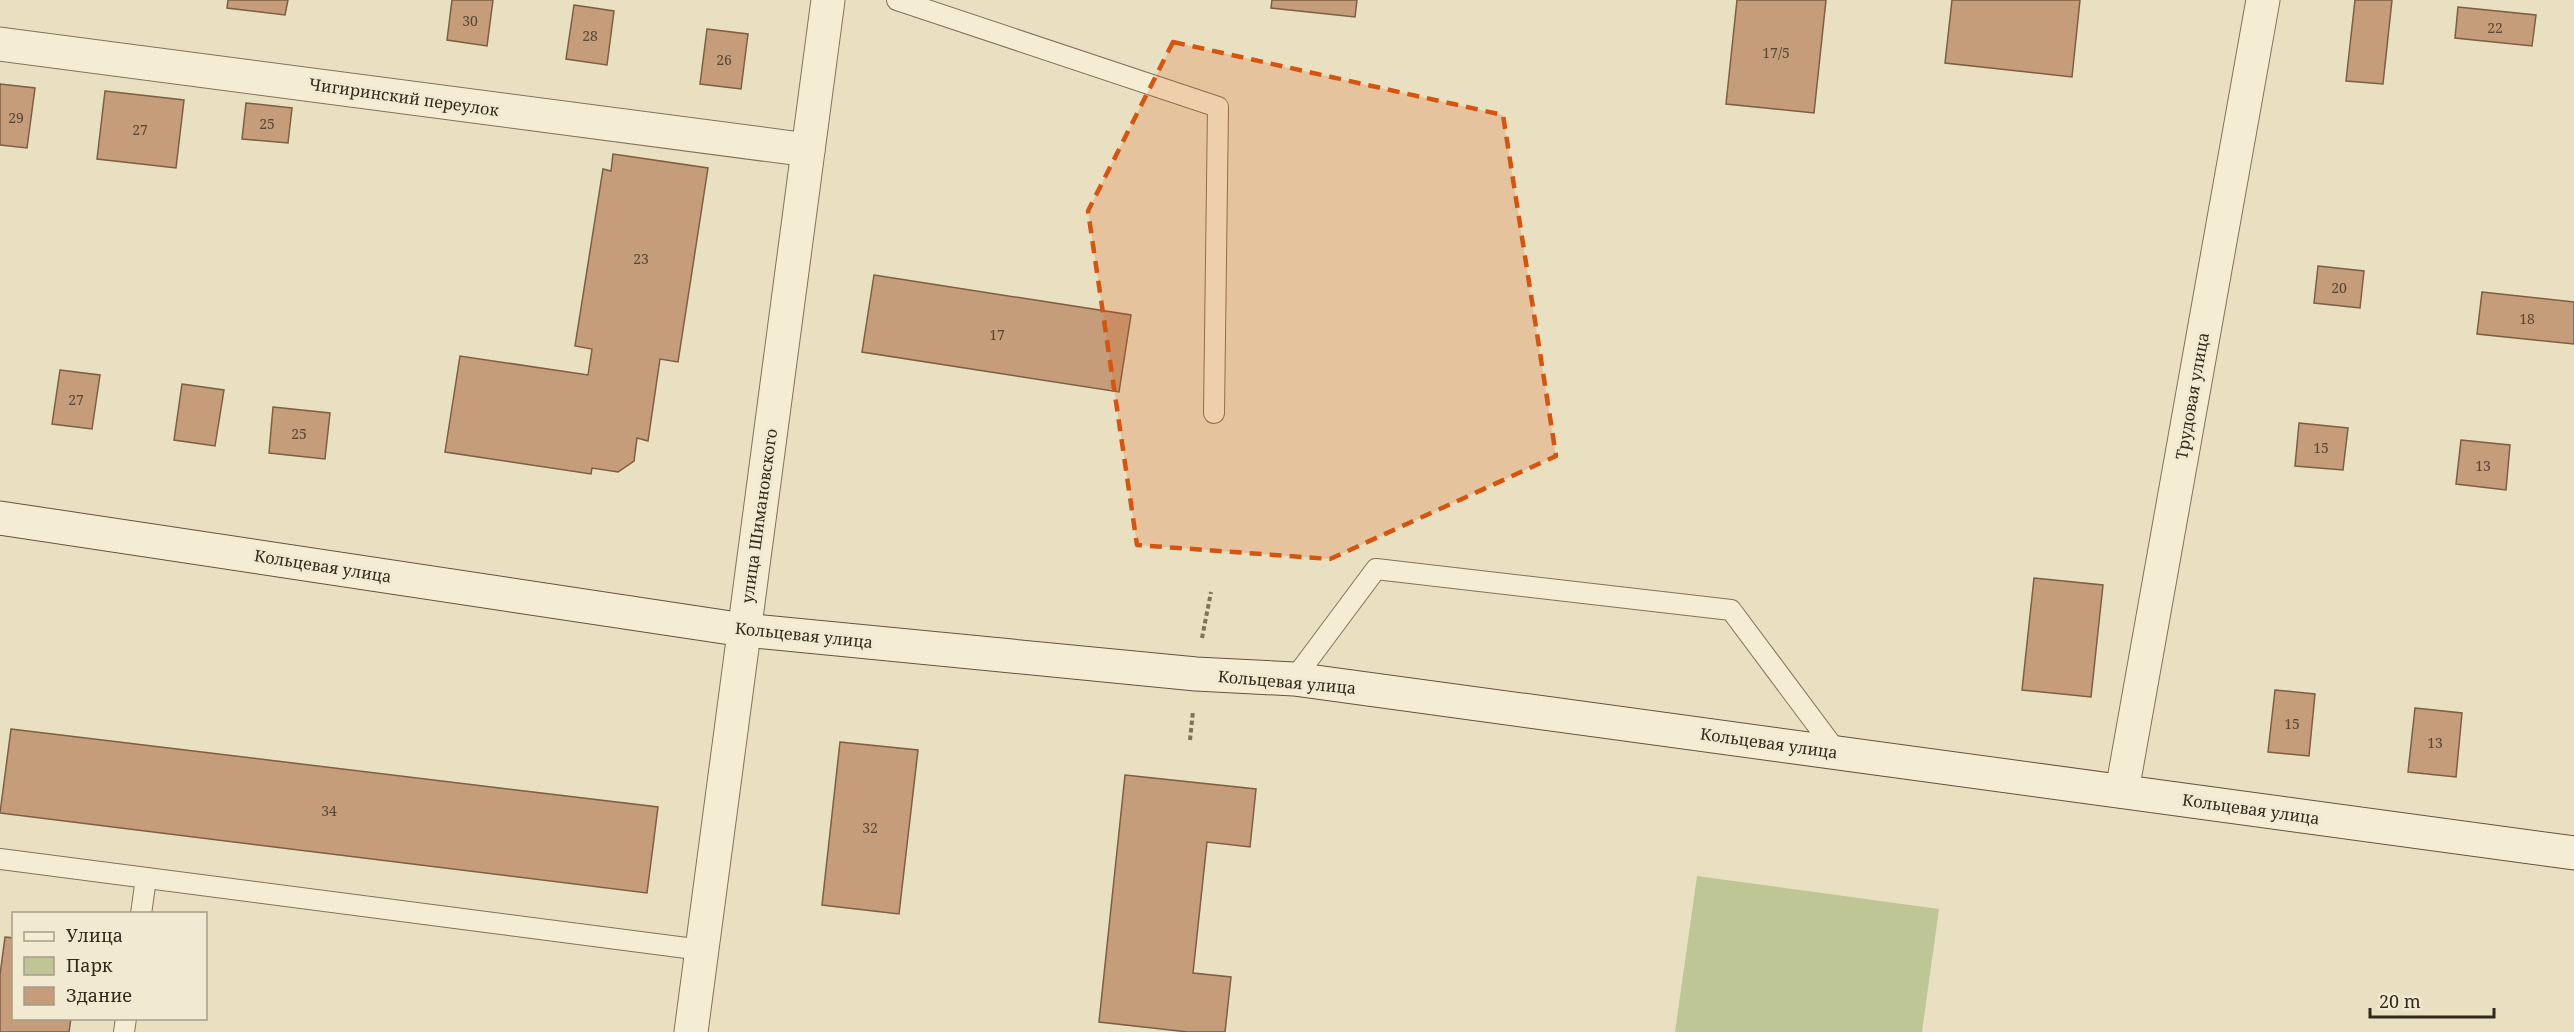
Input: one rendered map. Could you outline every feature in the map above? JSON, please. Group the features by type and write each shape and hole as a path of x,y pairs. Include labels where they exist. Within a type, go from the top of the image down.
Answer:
{"street":[{"name":"улица Шимановского","path":"691,1032 828,0"},
{"name":"Трудовая улица","path":"2122,791 2263,0"},
{"name":"Чигиринский переулок","path":"0,44 808,150"},
{"name":"Кольцевая улица","path":"0,518 744,630 1196,674 1294,679 2574,853"}],"lane":[{"path":"897,0 1218,106 1214,413"},
{"path":"1294,679 1376,568 1731,610 1837,752"},
{"path":"0,859 702,950"},
{"path":"141,912 146,878"}],"highlighted area":[{"path":"1173,42 1503,115 1556,456 1330,559 1137,545 1088,211"}],"green space":[{"path":"1697,876 1939,909 1922,1032 1675,1032"}],"building":[{"path":"228,0 288,0 285,15 227,8"},
{"path":"452,0 493,0 487,46 447,40"},
{"path":"1272,0 1357,0 1355,17 1271,8"},
{"path":"1737,0 1826,0 1814,113 1726,104"},
{"path":"1952,0 2080,0 2072,77 1945,63"},
{"path":"2355,0 2392,0 2383,84 2346,81"},
{"path":"574,5 614,11 607,65 566,59"},
{"path":"2458,7 2536,15 2532,46 2455,38"},
{"path":"707,29 748,34 741,89 700,84"},
{"path":"0,84 35,88 27,148 0,145"},
{"path":"105,91 184,100 176,168 97,159"},
{"path":"246,103 292,108 288,143 242,139"},
{"path":"613,154 708,168 678,362 660,359 648,441 637,438 634,461 618,472 592,468 591,474 445,452 460,356 588,375 592,349 575,346 603,169 611,171"},
{"path":"2318,266 2364,271 2360,308 2314,303"},
{"path":"874,275 1131,315 1119,392 862,352"},
{"path":"2482,292 2574,302 2574,344 2477,334"},
{"path":"60,370 100,375 92,429 52,424"},
{"path":"182,384 224,390 215,446 174,440"},
{"path":"273,407 330,413 325,459 269,453"},
{"path":"2299,423 2348,428 2343,470 2295,466"},
{"path":"2461,440 2510,445 2506,490 2456,484"},
{"path":"2034,578 2103,585 2091,697 2022,690"},
{"path":"2275,690 2315,694 2309,756 2268,752"},
{"path":"2415,708 2462,713 2456,777 2408,772"},
{"path":"11,729 658,807 647,893 0,813"},
{"path":"840,742 918,750 899,914 822,905"},
{"path":"1125,775 1256,789 1250,847 1207,842 1193,973 1231,977 1225,1032 1188,1032 1099,1022"},
{"path":"5,937 12,938 12,1020 71,1020 69,1032 0,1032 0,975"}]}
